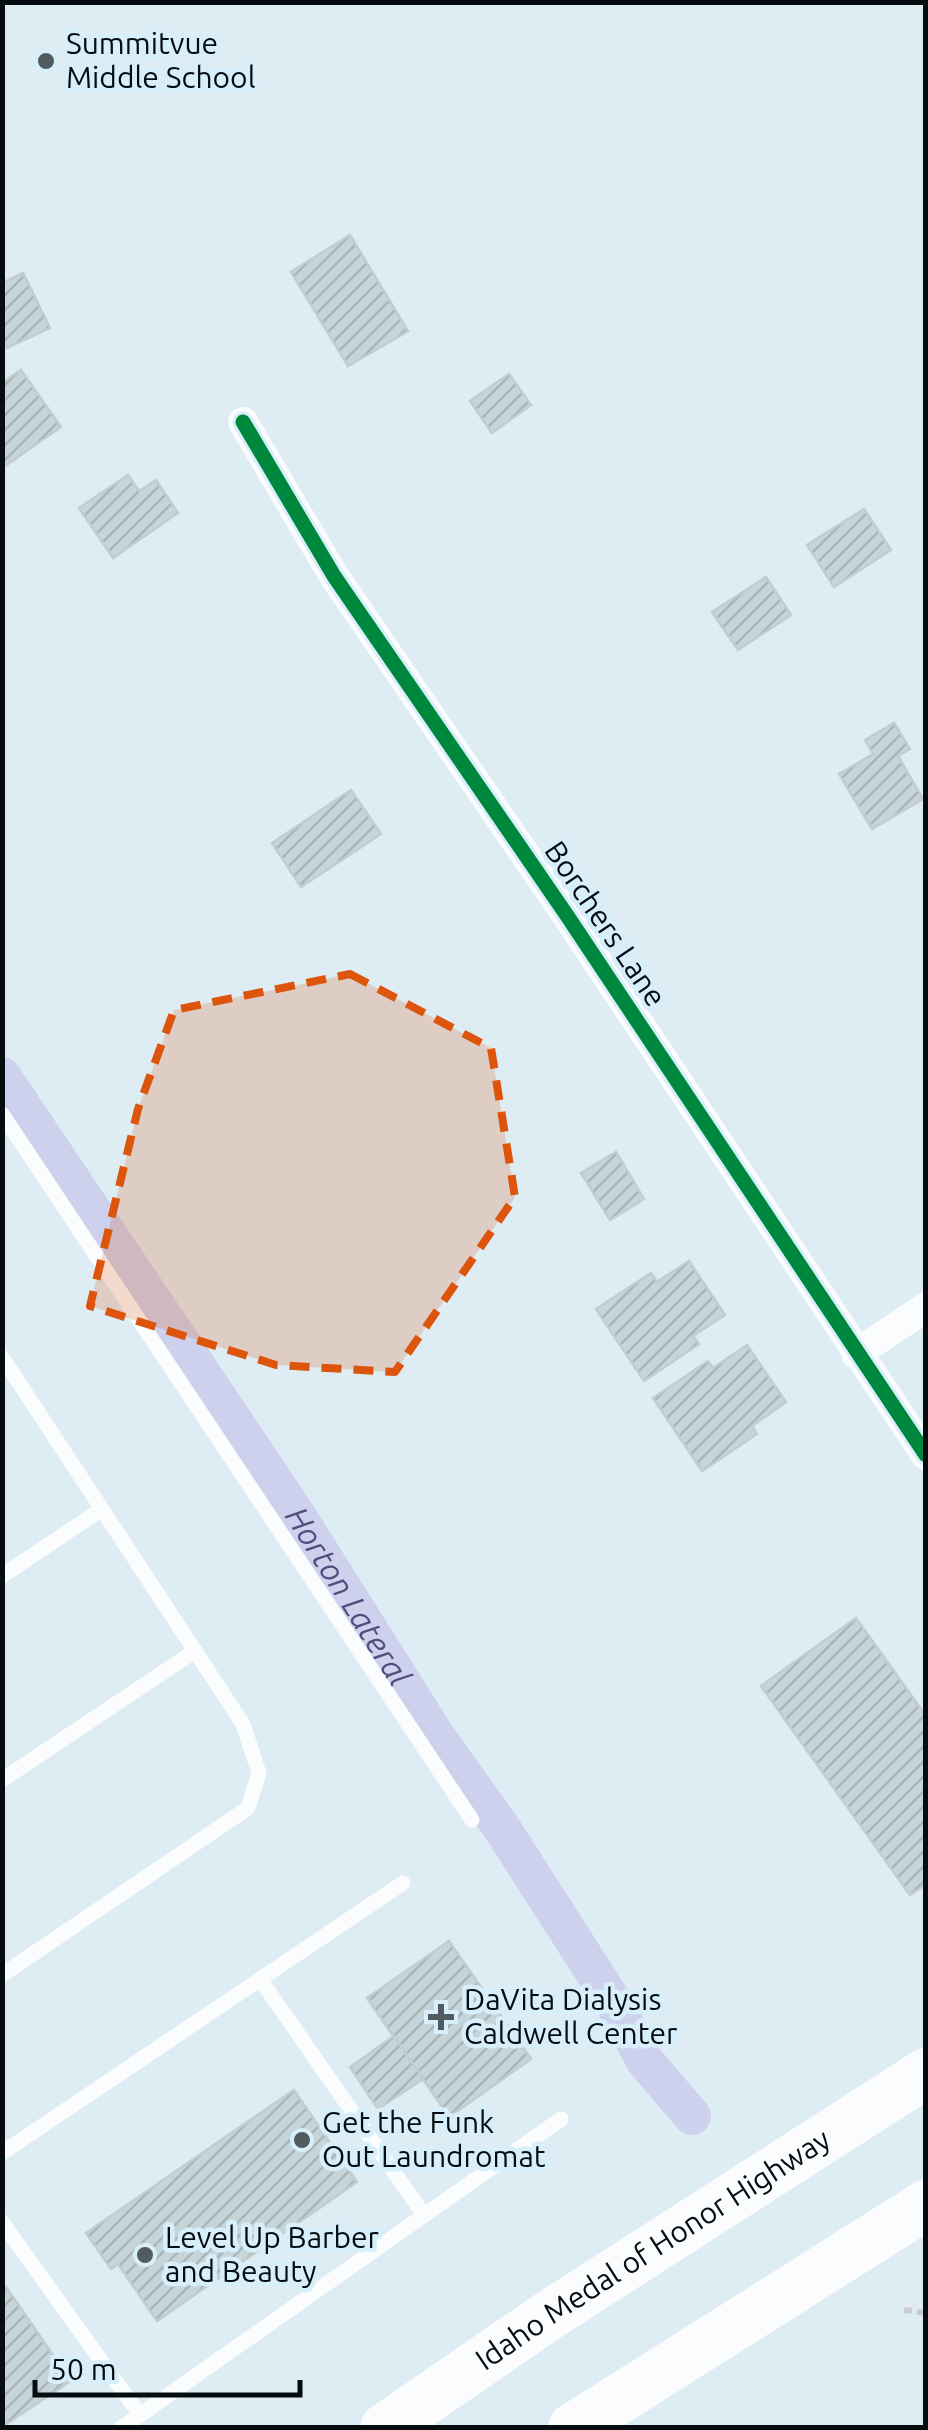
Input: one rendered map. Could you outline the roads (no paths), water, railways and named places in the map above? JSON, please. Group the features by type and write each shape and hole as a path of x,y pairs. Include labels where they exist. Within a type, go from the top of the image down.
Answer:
{"main road":[{"name":"Idaho Medal of Honor Highway","path":"385,2428 551,2314 926,2074"},
{"path":"573,2428 926,2205"}],"street":[{"name":"Borchers Lane","path":"243,422 334,576 568,917 926,1455"},
{"path":"856,1354 926,1307"}],"lane":[{"path":"2,1114 472,1820"},
{"path":"2,1357 243,1724 259,1773 248,1808 2,1975"},
{"path":"2,1576 102,1509"},
{"path":"2,1780 195,1651"},
{"path":"2,2154 403,1883"},
{"path":"260,1979 424,2214"},
{"path":"121,2428 560,2119"},
{"path":"2,2222 140,2414"}],"waterway":[{"name":"Horton Lateral","path":"2,1076 296,1514 436,1736 503,1830 615,2005 645,2061 692,2116"}],"place":[{"name":"Summitvue Middle School","path":"46,61"},
{"name":"DaVita Dialysis Caldwell Center","path":"441,2017"},
{"name":"Get the Funk Out Laundromat","path":"302,2140"},
{"name":"Level Up Barber and Beauty","path":"145,2255"}]}
